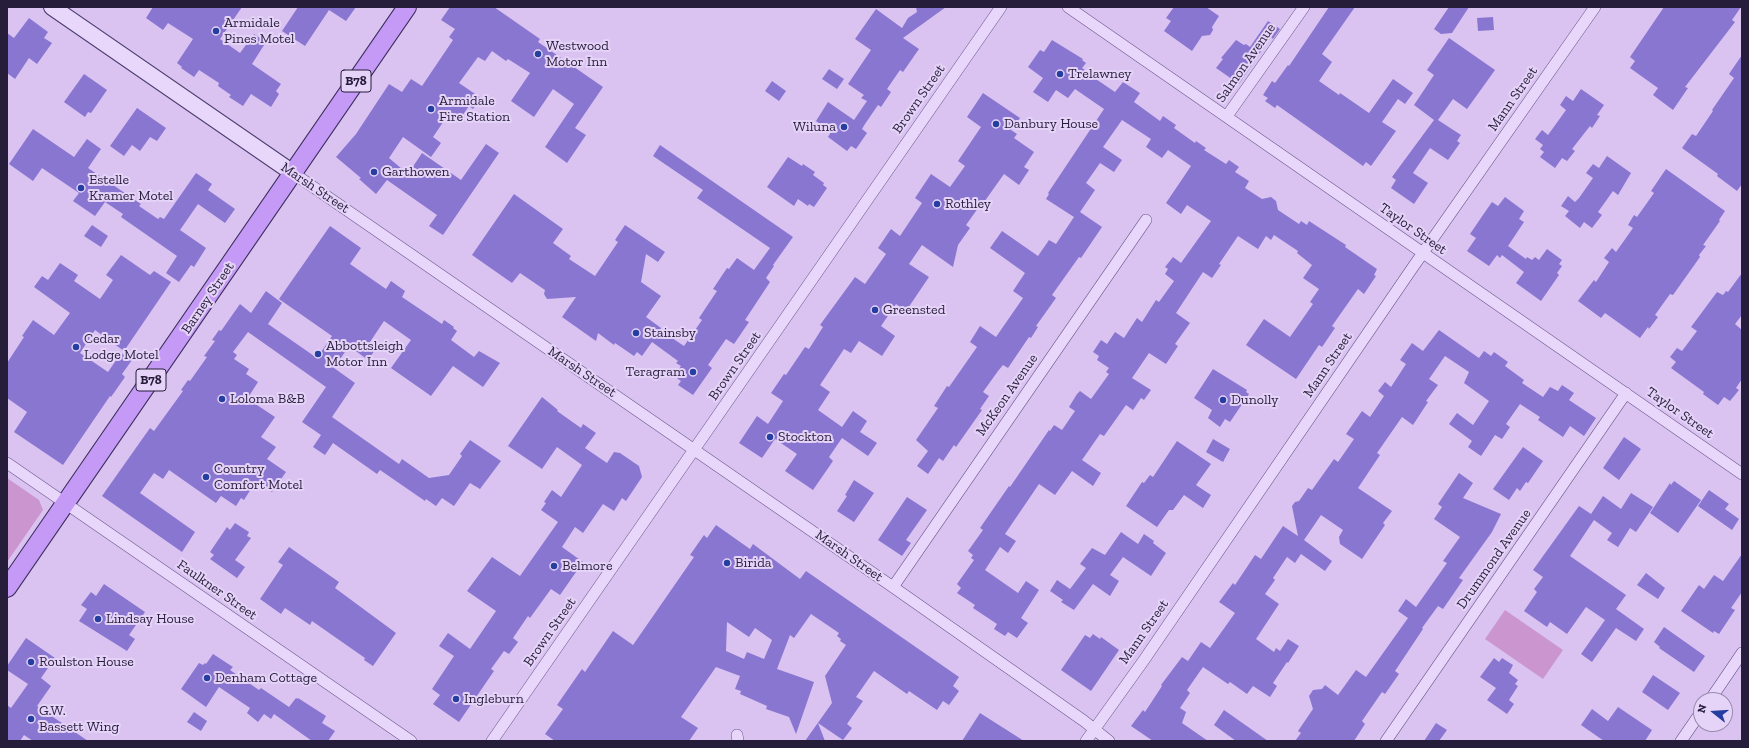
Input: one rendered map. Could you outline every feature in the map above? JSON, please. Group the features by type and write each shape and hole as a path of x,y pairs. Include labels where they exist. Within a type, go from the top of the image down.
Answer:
{"main road":[{"name":"Marsh Street","path":"52,7 293,173"},
{"name":"Barney Street","path":"7,588 407,7"}],"street":[{"name":"Brown Street","path":"492,741 1001,7"},
{"name":"Taylor Street","path":"1068,7 1227,116 1422,254 1742,474"},
{"name":"Salmon Avenue","path":"1227,116 1304,7"},
{"name":"Mann Street","path":"1086,741 1422,254 1595,7"},
{"name":"Marsh Street","path":"293,173 695,449 893,587 1109,741"},
{"name":"McKeon Avenue","path":"893,587 1146,220"},
{"name":"Drummond Avenue","path":"1386,741 1626,393"},
{"name":"Faulkner Street","path":"7,463 411,741"},
{"path":"1715,692 1742,653"},
{"path":"1681,741 1693,724"}],"shaded area":[{"path":"7,478 39,500 43,510 7,562"},
{"path":"1505,610 1563,650 1543,679 1485,639"}],"building":[{"path":"153,7 242,7 220,39 240,53 254,34 266,42 252,64 281,84 276,91 279,94 271,107 251,94 243,106 229,97 231,95 218,86 219,83 199,70 194,77 181,68 182,67 177,63 193,39 168,23 163,30 146,18"},
{"path":"298,7 356,7 346,21 329,10 305,46 282,31"},
{"path":"450,7 494,7 540,39 538,42 603,87 575,128 586,135 567,163 545,147 574,104 553,89 534,117 511,101 530,73 508,59 506,61 492,51 485,61 478,57 459,83 481,98 473,109 469,106 460,119 450,112 433,137 441,143 431,157 403,137 389,158 408,174 422,153 461,180 486,144 499,153 443,235 429,226 437,215 387,180 376,194 359,179 361,178 336,157 356,134 389,84 402,92 411,79 422,86 453,40 449,37 455,29 441,20"},
{"path":"916,7 946,7 903,38 919,49 903,72 900,70 887,89 891,92 881,107 878,105 865,124 862,129 867,133 856,149 851,146 847,151 828,137 831,132 816,121 828,102 854,120 867,101 861,98 864,95 848,84 871,50 855,39 876,9 902,28 908,18 917,12"},
{"path":"1174,7 1206,7 1219,16 1212,27 1213,30 1210,35 1202,36 1192,51 1164,31 1171,21 1166,18"},
{"path":"1329,7 1355,7 1322,54 1332,62 1319,81 1339,95 1340,93 1369,113 1393,79 1413,93 1405,104 1398,99 1382,122 1396,131 1371,166 1366,162 1363,166 1277,105 1275,108 1265,101 1268,98 1263,95 1272,81 1275,83 1288,65 1289,66"},
{"path":"1449,7 1469,7 1452,33 1441,34 1434,29"},
{"path":"1664,7 1741,7 1732,20 1735,22 1685,87 1688,88 1673,110 1653,95 1658,88 1630,68 1635,61 1630,57"},
{"path":"1493,17 1494,30 1478,31 1477,18"},
{"path":"29,18 48,32 44,38 52,43 37,64 29,58 15,79 7,73 7,33 14,38"},
{"path":"1268,21 1280,29 1273,39 1271,37 1239,84 1216,68 1223,59 1221,58 1236,40 1250,47"},
{"path":"1449,38 1495,70 1467,109 1453,99 1438,120 1461,135 1457,141 1460,143 1448,160 1430,148 1413,173 1428,183 1414,204 1391,188 1396,180 1392,177 1434,120 1414,105 1434,75 1427,70"},
{"path":"1052,40 1083,59 1082,60 1086,63 1082,68 1085,70 1084,71 1115,92 1123,82 1140,93 1134,102 1160,121 1163,116 1176,125 1174,128 1195,143 1196,141 1206,148 1204,150 1226,164 1229,160 1239,167 1235,172 1249,181 1245,188 1262,199 1271,197 1276,201 1278,210 1299,224 1301,221 1307,225 1309,221 1346,245 1345,247 1377,269 1374,275 1376,276 1364,294 1358,289 1332,326 1335,328 1322,347 1319,345 1296,379 1246,345 1264,319 1290,337 1313,304 1310,302 1319,289 1303,278 1312,265 1297,253 1298,251 1274,235 1271,240 1266,236 1258,249 1238,236 1219,264 1221,265 1212,278 1203,272 1176,313 1190,323 1175,344 1178,346 1166,364 1149,353 1132,378 1151,390 1144,400 1141,398 1133,410 1126,405 1104,436 1100,434 1082,460 1101,473 1093,486 1072,471 1055,495 1039,484 1005,534 1016,541 1008,553 1000,547 985,570 1018,593 1026,581 1039,590 1021,618 1028,623 1017,638 1008,632 1005,636 994,629 997,624 973,608 975,605 957,593 961,588 957,584 974,560 971,558 973,555 968,551 983,530 980,528 1049,430 1050,431 1054,425 1062,430 1075,411 1069,407 1077,394 1080,391 1091,399 1109,374 1106,372 1109,368 1097,360 1099,356 1093,352 1101,340 1107,344 1115,332 1124,338 1137,318 1142,322 1156,300 1159,302 1174,281 1165,274 1168,269 1165,267 1173,257 1181,263 1211,221 1187,205 1181,214 1166,203 1191,166 1168,150 1162,158 1146,147 1151,139 1122,120 1103,147 1122,160 1114,172 1100,163 1086,183 1095,190 1080,212 1102,227 1081,258 1079,257 1052,295 1056,298 1036,326 1038,327 1031,338 1029,337 1008,368 1003,365 983,392 989,396 980,409 982,410 956,447 954,445 943,461 939,458 928,474 917,466 928,451 916,440 938,408 934,406 947,386 949,387 977,347 970,342 980,326 996,337 1023,298 1013,291 1025,273 990,248 1002,231 1038,256 1049,240 1056,244 1074,217 1046,199 1049,194 1048,193 1104,109 1075,89 1068,98 1056,90 1048,102 1033,92 1043,78 1028,67 1040,50 1044,52"},
{"path":"1742,55 1742,184 1737,191 1717,176 1718,174 1682,148 1692,134 1696,136 1713,111 1712,110 1734,78 1729,74"},
{"path":"829,69 844,79 837,89 822,79"},
{"path":"84,74 107,90 91,113 88,112 85,117 64,102"},
{"path":"772,81 786,91 779,101 765,91"},
{"path":"1581,89 1604,105 1597,115 1600,116 1592,128 1590,126 1572,149 1575,151 1567,161 1562,158 1555,168 1540,157 1544,152 1540,149 1543,145 1535,139 1542,130 1548,135 1566,110 1560,105 1566,96 1573,101"},
{"path":"983,93 1020,118 1011,130 1017,134 1014,138 1034,152 1024,167 1029,170 1019,185 1004,174 966,225 970,228 958,245 953,267 922,245 909,264 929,277 906,311 896,304 881,326 895,336 882,356 859,341 851,353 844,349 820,385 830,392 818,410 842,427 853,411 867,421 860,432 877,443 868,456 842,438 829,457 833,461 813,490 785,471 797,454 775,439 762,458 739,443 757,416 768,424 783,401 771,393 784,374 786,375 805,347 809,349 823,327 820,325 855,277 865,284 886,254 878,248 891,229 900,236 922,203 915,198 931,174 950,187 965,166 958,161 981,127 967,117"},
{"path":"137,108 166,128 157,141 150,137 140,151 132,145 124,156 110,146"},
{"name":"Estelle Kramer Motel","path":"33,129 74,157 87,139 101,149 88,168 141,204 139,206 158,219 160,217 164,219 196,173 212,184 208,190 235,209 225,223 198,204 180,230 206,248 194,267 191,265 179,282 166,273 177,256 121,217 123,214 105,202 95,216 73,201 79,193 42,168 33,181 9,164"},
{"path":"660,145 793,237 773,265 774,266 766,278 770,282 745,320 749,322 734,344 726,339 708,365 712,368 693,395 678,385 681,381 674,376 681,366 676,363 678,361 652,342 642,356 637,352 634,356 615,343 614,345 598,333 596,341 562,317 576,297 547,299 544,294 545,290 520,273 512,283 472,255 514,194 563,229 553,243 571,256 569,259 595,276 618,242 615,240 625,225 665,252 658,262 646,254 641,282 661,296 646,317 661,328 660,330 684,346 702,320 699,318 717,291 713,289 727,268 729,269 737,258 754,270 770,248 697,198 703,190 653,156"},
{"path":"1607,156 1631,173 1618,195 1613,191 1598,212 1602,215 1592,228 1584,222 1580,228 1565,216 1569,211 1561,206 1568,196 1575,202 1579,198 1593,178 1586,173 1593,164 1599,168"},
{"path":"788,157 815,172 813,175 824,183 823,185 827,188 814,207 809,204 808,206 798,199 794,206 767,187"},
{"path":"1666,169 1725,211 1719,220 1720,221 1703,245 1706,246 1699,255 1700,257 1673,295 1670,294 1655,315 1658,317 1640,338 1605,313 1601,318 1578,301 1594,280 1596,282 1609,262 1604,258 1612,248 1616,252 1633,228 1628,225 1634,215 1637,217 1654,193 1651,191"},
{"path":"1505,197 1524,211 1519,219 1524,222 1508,246 1526,259 1527,257 1532,260 1535,257 1539,260 1547,249 1562,260 1559,264 1562,266 1557,273 1559,275 1541,301 1516,283 1524,272 1502,255 1500,258 1497,255 1489,266 1467,251 1476,238 1470,234 1492,202 1498,206"},
{"path":"92,225 108,236 101,247 84,236"},
{"path":"330,226 361,248 350,264 386,289 391,281 405,291 402,297 442,324 444,320 454,327 453,328 457,331 451,340 474,357 479,351 500,363 483,387 453,366 431,396 391,368 411,340 384,321 370,342 377,347 368,360 349,346 334,368 355,383 332,417 399,464 402,459 429,478 449,475 462,456 460,454 470,440 501,461 480,489 470,483 454,506 442,498 436,506 426,499 425,501 380,470 377,474 333,443 325,455 313,447 321,435 302,422 326,387 248,332 233,352 237,355 234,359 249,369 246,374 258,382 249,396 258,403 257,405 275,417 261,437 276,447 267,459 286,472 272,492 256,481 244,500 241,498 236,506 221,496 216,503 169,470 163,479 154,473 140,493 195,532 182,552 102,496 150,428 154,431 183,391 181,390 188,380 190,381 207,357 204,356 215,341 212,340 219,330 221,331 240,304 251,313 266,291 282,303 268,324 317,358 332,336 279,299"},
{"path":"121,255 150,275 154,271 171,282 124,351 95,330 80,353 108,372 121,353 132,360 122,374 125,377 111,397 110,396 63,465 14,432 27,412 7,398 7,363 33,320 54,335 70,313 34,287 42,276 48,280 60,263 78,275 74,281 100,299 113,280 106,275"},
{"path":"1742,273 1742,315 1735,324 1742,330 1742,379 1736,388 1739,390 1730,401 1724,397 1718,405 1703,394 1704,392 1671,368 1676,362 1670,357 1677,348 1682,351 1697,331 1691,327 1717,292 1723,295 1726,291 1728,292"},
{"path":"1439,330 1479,358 1484,351 1491,356 1494,352 1508,362 1505,366 1524,380 1522,383 1543,397 1550,387 1558,391 1562,385 1574,393 1569,400 1596,418 1584,436 1570,426 1563,437 1538,420 1540,417 1520,404 1506,424 1510,427 1502,439 1495,435 1481,456 1468,447 1472,441 1449,424 1457,413 1473,425 1489,401 1464,383 1469,372 1445,356 1429,379 1438,385 1426,401 1428,402 1413,425 1402,417 1377,453 1380,455 1358,488 1392,511 1383,523 1385,525 1362,559 1340,544 1339,537 1343,530 1321,515 1304,540 1332,561 1325,571 1301,554 1295,563 1287,557 1273,578 1275,580 1265,594 1279,604 1256,639 1274,652 1276,648 1280,651 1288,639 1299,646 1273,683 1277,686 1270,697 1253,686 1247,694 1230,682 1228,684 1203,667 1187,690 1190,693 1180,708 1186,712 1182,723 1208,741 1153,741 1131,726 1143,710 1145,712 1162,686 1161,685 1182,657 1188,661 1201,642 1210,648 1235,613 1219,602 1233,583 1235,585 1255,555 1261,559 1283,526 1298,536 1292,506 1295,502 1299,501 1308,488 1312,490 1334,459 1338,462 1354,439 1346,434 1362,411 1370,417 1384,396 1378,391 1385,382 1391,387 1406,364 1400,360 1412,343 1423,351"},
{"name":"Dunolly","path":"1213,369 1247,390 1246,392 1249,394 1230,422 1225,419 1220,427 1208,418 1212,410 1194,398"},
{"path":"542,397 558,410 557,411 581,428 583,424 596,433 585,448 607,463 614,452 620,453 639,466 642,477 626,501 622,498 614,511 603,504 583,533 575,527 562,547 583,562 560,595 551,589 530,618 528,616 513,638 518,642 509,654 504,651 491,669 494,671 459,722 433,704 440,695 432,689 454,656 439,646 448,633 470,649 496,611 467,591 492,557 520,576 558,522 541,510 546,503 544,502 552,490 561,497 582,465 557,447 542,469 508,446"},
{"path":"1624,437 1641,449 1619,480 1603,468"},
{"path":"1213,439 1230,449 1223,462 1206,452"},
{"path":"1177,441 1211,464 1196,485 1211,495 1203,508 1184,495 1173,510 1169,510 1157,527 1126,506 1142,482 1144,483 1150,475 1153,477"},
{"path":"1523,447 1543,461 1528,483 1526,482 1520,491 1517,488 1509,500 1493,489"},
{"path":"1459,473 1473,483 1463,498 1501,514 1492,532 1459,578 1463,580 1443,609 1438,606 1422,628 1423,629 1395,671 1399,674 1385,694 1382,692 1362,721 1365,724 1354,741 1295,741 1301,733 1298,731 1313,709 1309,696 1313,690 1322,689 1325,685 1338,695 1356,670 1366,677 1408,618 1398,611 1406,599 1416,607 1447,563 1443,561 1460,537 1434,519 1442,507 1438,504"},
{"path":"854,480 874,493 854,522 837,511 847,496 845,495"},
{"path":"1674,481 1701,500 1678,533 1650,513 1670,483 1671,485"},
{"path":"1709,490 1729,504 1725,509 1739,519 1732,530 1698,506"},
{"path":"1631,493 1653,507 1636,532 1630,528 1618,547 1607,540 1612,533 1594,520 1570,556 1626,595 1616,609 1644,629 1636,641 1616,628 1592,662 1581,654 1605,620 1586,607 1567,634 1550,622 1547,627 1524,611 1537,592 1534,589 1543,577 1533,570 1579,506 1591,514 1603,496 1621,509"},
{"path":"907,497 927,510 906,540 911,543 902,556 878,540"},
{"path":"235,523 249,532 247,536 251,538 235,560 245,567 237,578 210,559 214,555 210,552 227,527 230,530"},
{"path":"716,525 750,549 753,544 800,579 806,571 959,677 953,686 959,691 949,705 943,701 937,710 909,691 907,694 874,671 856,697 863,701 847,724 852,728 843,740 818,723 825,741 805,741 832,703 825,676 846,645 840,641 841,639 837,636 839,633 811,614 794,638 790,635 777,669 814,682 796,734 789,717 766,709 767,706 740,694 741,691 735,689 740,676 716,667 681,717 698,728 689,741 555,741 545,734 563,709 557,705 582,669 585,672 613,631 633,645 694,557 690,555 704,535 707,538","holes":["727,622 749,637 755,628 772,640 764,659 747,652 744,659 726,651"]},
{"path":"1121,532 1138,544 1144,534 1154,541 1153,543 1166,553 1151,576 1123,557 1110,575 1119,581 1110,596 1093,584 1074,610 1061,602 1063,600 1050,591 1057,580 1070,589 1086,568 1080,564 1092,548 1105,555"},
{"path":"289,547 339,582 335,588 396,633 373,666 364,660 365,658 312,621 310,625 285,608 281,614 260,599 283,565 278,562"},
{"path":"1742,554 1742,592 1731,608 1735,610 1719,634 1714,631 1713,633 1681,611 1699,585 1704,589 1714,575 1723,581"},
{"path":"1646,573 1665,588 1658,599 1637,585"},
{"name":"Lindsay House","path":"104,584 145,612 129,635 135,639 127,651 79,621 87,609 81,605 91,592 96,596"},
{"path":"1664,627 1705,656 1694,672 1659,648 1660,647 1654,642"},
{"path":"1093,634 1100,639 1101,637 1119,650 1091,691 1061,670 1085,635 1090,638"},
{"path":"26,638 55,658 41,678 51,686 37,706 88,741 33,741 24,735 20,741 7,741 7,705 11,708 28,684 7,670 7,666"},
{"path":"213,654 233,667 230,670 259,690 261,688 289,707 296,698 298,698 326,716 322,723 335,731 328,741 312,741 274,714 271,719 264,714 258,722 247,713 250,708 219,687 206,707 181,689 199,663 203,665 205,663 206,664"},
{"path":"1494,658 1499,662 1502,658 1513,665 1509,673 1518,680 1515,684 1518,686 1509,700 1514,704 1507,714 1487,700 1496,688 1480,677"},
{"path":"1653,675 1680,693 1668,710 1642,692"},
{"path":"1618,707 1652,730 1645,741 1604,741 1581,725 1592,709 1608,721"},
{"path":"1224,710 1268,741 1236,741 1214,725"},
{"path":"194,712 207,721 201,731 187,722"},
{"path":"980,713 1024,741 962,741"},
{"path":"1436,723 1447,730 1439,741 1424,741"}],"place":[{"name":"Armidale Pines Motel","path":"216,31"},
{"name":"Westwood Motor Inn","path":"538,54"},
{"name":"Trelawney","path":"1060,74"},
{"name":"Armidale Fire Station","path":"431,109"},
{"name":"Danbury House","path":"996,124"},
{"name":"Wiluna","path":"844,127"},
{"name":"Garthowen","path":"374,172"},
{"name":"Estelle Kramer Motel","path":"81,188"},
{"name":"Rothley","path":"937,204"},
{"name":"Greensted","path":"875,310"},
{"name":"Stainsby","path":"636,333"},
{"name":"Cedar Lodge Motel","path":"76,347"},
{"name":"Abbottsleigh Motor Inn","path":"318,354"},
{"name":"Teragram","path":"693,372"},
{"name":"Loloma B&B","path":"222,399"},
{"name":"Dunolly","path":"1223,400"},
{"name":"Stockton","path":"770,437"},
{"name":"Country Comfort Motel","path":"206,477"},
{"name":"Birida","path":"727,563"},
{"name":"Belmore","path":"554,566"},
{"name":"Lindsay House","path":"98,619"},
{"name":"Roulston House","path":"31,662"},
{"name":"Denham Cottage","path":"207,678"},
{"name":"Ingleburn","path":"456,699"},
{"name":"G.W. Bassett Wing","path":"31,719"}]}
